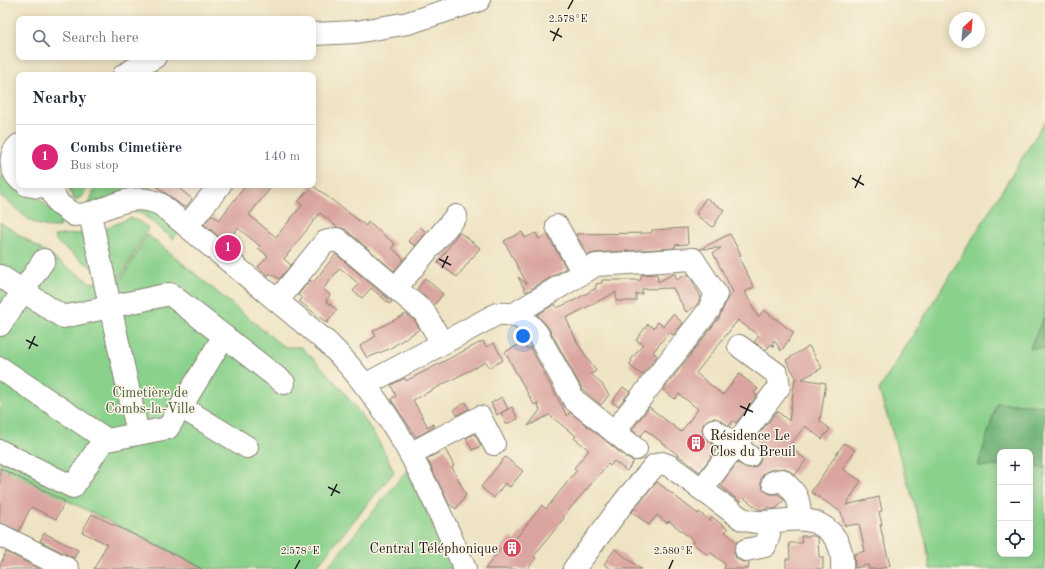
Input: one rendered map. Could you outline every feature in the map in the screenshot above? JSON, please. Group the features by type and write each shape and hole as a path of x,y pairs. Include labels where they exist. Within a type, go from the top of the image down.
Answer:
{"street":[{"path":"316,34 356,32 408,22 479,0"},
{"path":"129,72 150,60"},
{"path":"11,151 11,166 15,177"},
{"path":"50,188 59,204 74,215 90,214 126,200 142,199 160,204 278,300 328,343 347,362 382,406 422,474 465,569"},
{"path":"187,226 215,188"},
{"path":"90,214 138,434"},
{"path":"396,288 456,216"},
{"path":"557,226 583,273"},
{"path":"278,300 325,242 337,239 424,312 442,343"},
{"path":"365,385 497,314 514,314 596,265 693,259 716,294 709,310 614,432"},
{"path":"0,325 44,260"},
{"path":"0,276 63,317 170,294 284,383"},
{"path":"514,314 531,325 537,333 574,400 636,449"},
{"path":"0,368 107,440 168,428 224,336"},
{"path":"702,489 742,451 779,387 777,374 739,346"},
{"path":"181,407 247,447"},
{"path":"410,454 480,417 494,444"},
{"path":"714,430 742,451"},
{"path":"0,451 73,487 104,438"},
{"path":"580,567 627,498 655,465 662,463 670,466 742,519 756,522 800,519 812,521 824,526 837,539 842,557 842,569"},
{"path":"773,482 782,480 794,491 800,507 800,519"},
{"path":"746,550 765,546 769,535 767,522"},
{"path":"0,535 63,568"}],"green space":[{"path":"1045,121 1045,315 1030,347 1045,348 1045,406 997,403 979,466 997,466 997,557 1033,557 1033,467 1045,468 1045,569 930,569 926,541 879,390"},
{"path":"0,176 4,177 16,188 35,195 62,219 59,227 39,225 26,217 0,196"},
{"path":"68,188 88,188 83,195 75,201"},
{"path":"95,188 152,188 160,195 89,204"},
{"path":"128,207 148,208 181,230 173,239 144,215 131,210 100,222"},
{"path":"130,218 138,221 148,228 122,275 113,277 102,230"},
{"name":"Cimetière de Combs-la-Ville","path":"0,222 91,283 123,277 147,234 280,344 286,347 301,347 329,375 354,405 376,437 394,472 314,569 205,569 0,467"},
{"path":"87,233 95,270 58,243 54,236"},
{"path":"1045,315 1045,348 1030,348"},
{"path":"997,403 1045,406 1045,468 1033,467 1033,449 997,449 997,466 978,466"},
{"path":"407,470 453,569 326,569"}],"building":[{"path":"159,188 179,188 192,199 185,208"},
{"path":"244,188 271,188 249,215 276,237 302,205 298,202 310,188 316,188 366,226 368,222 395,244 392,248 404,259 394,271 345,229 337,227 320,213 284,259 291,265 279,279 270,273 268,276 258,267 268,256 258,248 260,246 238,228 226,243 204,224 212,215 219,220"},
{"path":"706,198 724,210 713,227 697,216 697,211"},
{"path":"420,227 426,232 415,246 408,241"},
{"path":"687,228 688,244 675,245 675,248 595,253 588,255 576,234 652,233 652,230"},
{"path":"459,232 480,248 457,277 438,263"},
{"path":"522,232 525,238 536,233 539,239 547,234 566,268 526,292 518,277 527,284 504,241"},
{"path":"730,234 741,255 738,256 754,287 745,292 758,317 764,310 794,333 781,351 774,340 772,343 774,347 771,344 766,350 754,342 759,336 738,320 696,373 723,395 739,374 758,389 754,393 757,395 736,423 733,421 729,426 715,418 709,419 704,423 702,429 703,435 717,448 700,472 646,430 640,436 632,430 649,407 681,432 698,409 679,394 675,399 663,390 719,318 727,299 733,292 713,253 721,248 700,249"},
{"path":"335,255 337,255 392,302 390,304 371,288 362,298 353,291 359,284 340,268 323,289 330,295 326,301 337,310 327,323 299,301 302,298 298,295 310,280 313,283"},
{"path":"675,273 676,280 688,274 701,297 696,306 686,312 673,288 642,289 642,294 636,294 636,301 616,301 616,292 566,318 578,344 596,371 591,374 602,384 609,395 601,405 583,390 548,327 537,315 555,304 557,308 577,299 596,288 596,284 602,283 602,280 641,280 641,275 657,274 658,282"},
{"path":"425,278 443,294 434,305 417,290"},
{"path":"406,314 414,320 420,329 389,349 367,358 360,346 376,336 373,331"},
{"path":"673,314 683,323 673,335 669,332 653,352 657,356 642,375 629,365 643,344 636,340 648,324 654,328 658,322 663,326"},
{"path":"483,341 486,347 494,343 503,360 489,368 486,362 413,400 428,427 433,424 434,427 416,437 391,399 396,396 391,385 405,378 406,381"},
{"path":"524,342 527,349 530,347 567,416 570,412 628,459 634,461 627,471 614,461 610,466 608,464 563,517 564,518 534,556 536,558 527,569 485,569 510,537 514,541 542,505 546,509 577,470 574,468 589,450 574,438 576,436 549,415 528,426 540,410 537,403 534,405 505,352"},
{"path":"809,346 822,368 802,379 826,383 820,421 830,429 822,439 805,426 789,446 806,460 795,475 785,468 770,470 764,473 761,478 761,484 764,490 770,494 778,494 784,500 777,508 772,509 769,507 768,509 758,509 744,498 740,502 720,485 737,463 748,468 754,468 759,464 761,457 758,448 762,443 756,438 777,411 789,421 795,378 797,379 786,360"},
{"path":"623,387 630,392 618,406 612,402"},
{"path":"502,397 508,409 497,415 491,403"},
{"path":"466,402 469,409 457,415 454,409"},
{"path":"512,407 518,419 506,424 501,413"},
{"path":"475,434 481,446 472,450 466,438"},
{"path":"844,443 855,450 843,469 861,481 846,505 879,497 882,511 879,512 882,525 880,525 890,566 878,569 869,569 868,565 855,568 854,554 865,551 859,524 845,526 841,512 811,492"},
{"path":"445,449 466,495 456,509 449,504 427,459"},
{"path":"505,457 523,471 510,487 505,483 494,498 481,487"},
{"path":"0,468 65,501 56,519 31,507 19,531 0,523"},
{"path":"657,482 698,514 699,512 710,521 712,517 728,529 725,532 737,542 734,552 736,558 742,562 749,562 748,569 724,569 725,564 710,552 708,555 692,543 694,541 669,521 667,523 657,515 649,525 632,512"},
{"path":"92,514 202,569 94,569 107,544 82,532"},
{"path":"44,533 78,550 74,558 40,541"},
{"path":"801,536 814,536 818,538 819,557 823,557 823,569 786,569 786,559 790,559 789,543 802,543"},
{"path":"615,549 641,569 611,569 604,564"},
{"path":"6,552 40,569 0,569 0,565"}],"place":[{"name":"Combs Cimetière","path":"228,248"},
{"name":"Résidence Le Clos du Breuil","path":"696,443"},
{"name":"Central Téléphonique","path":"512,548"}]}
